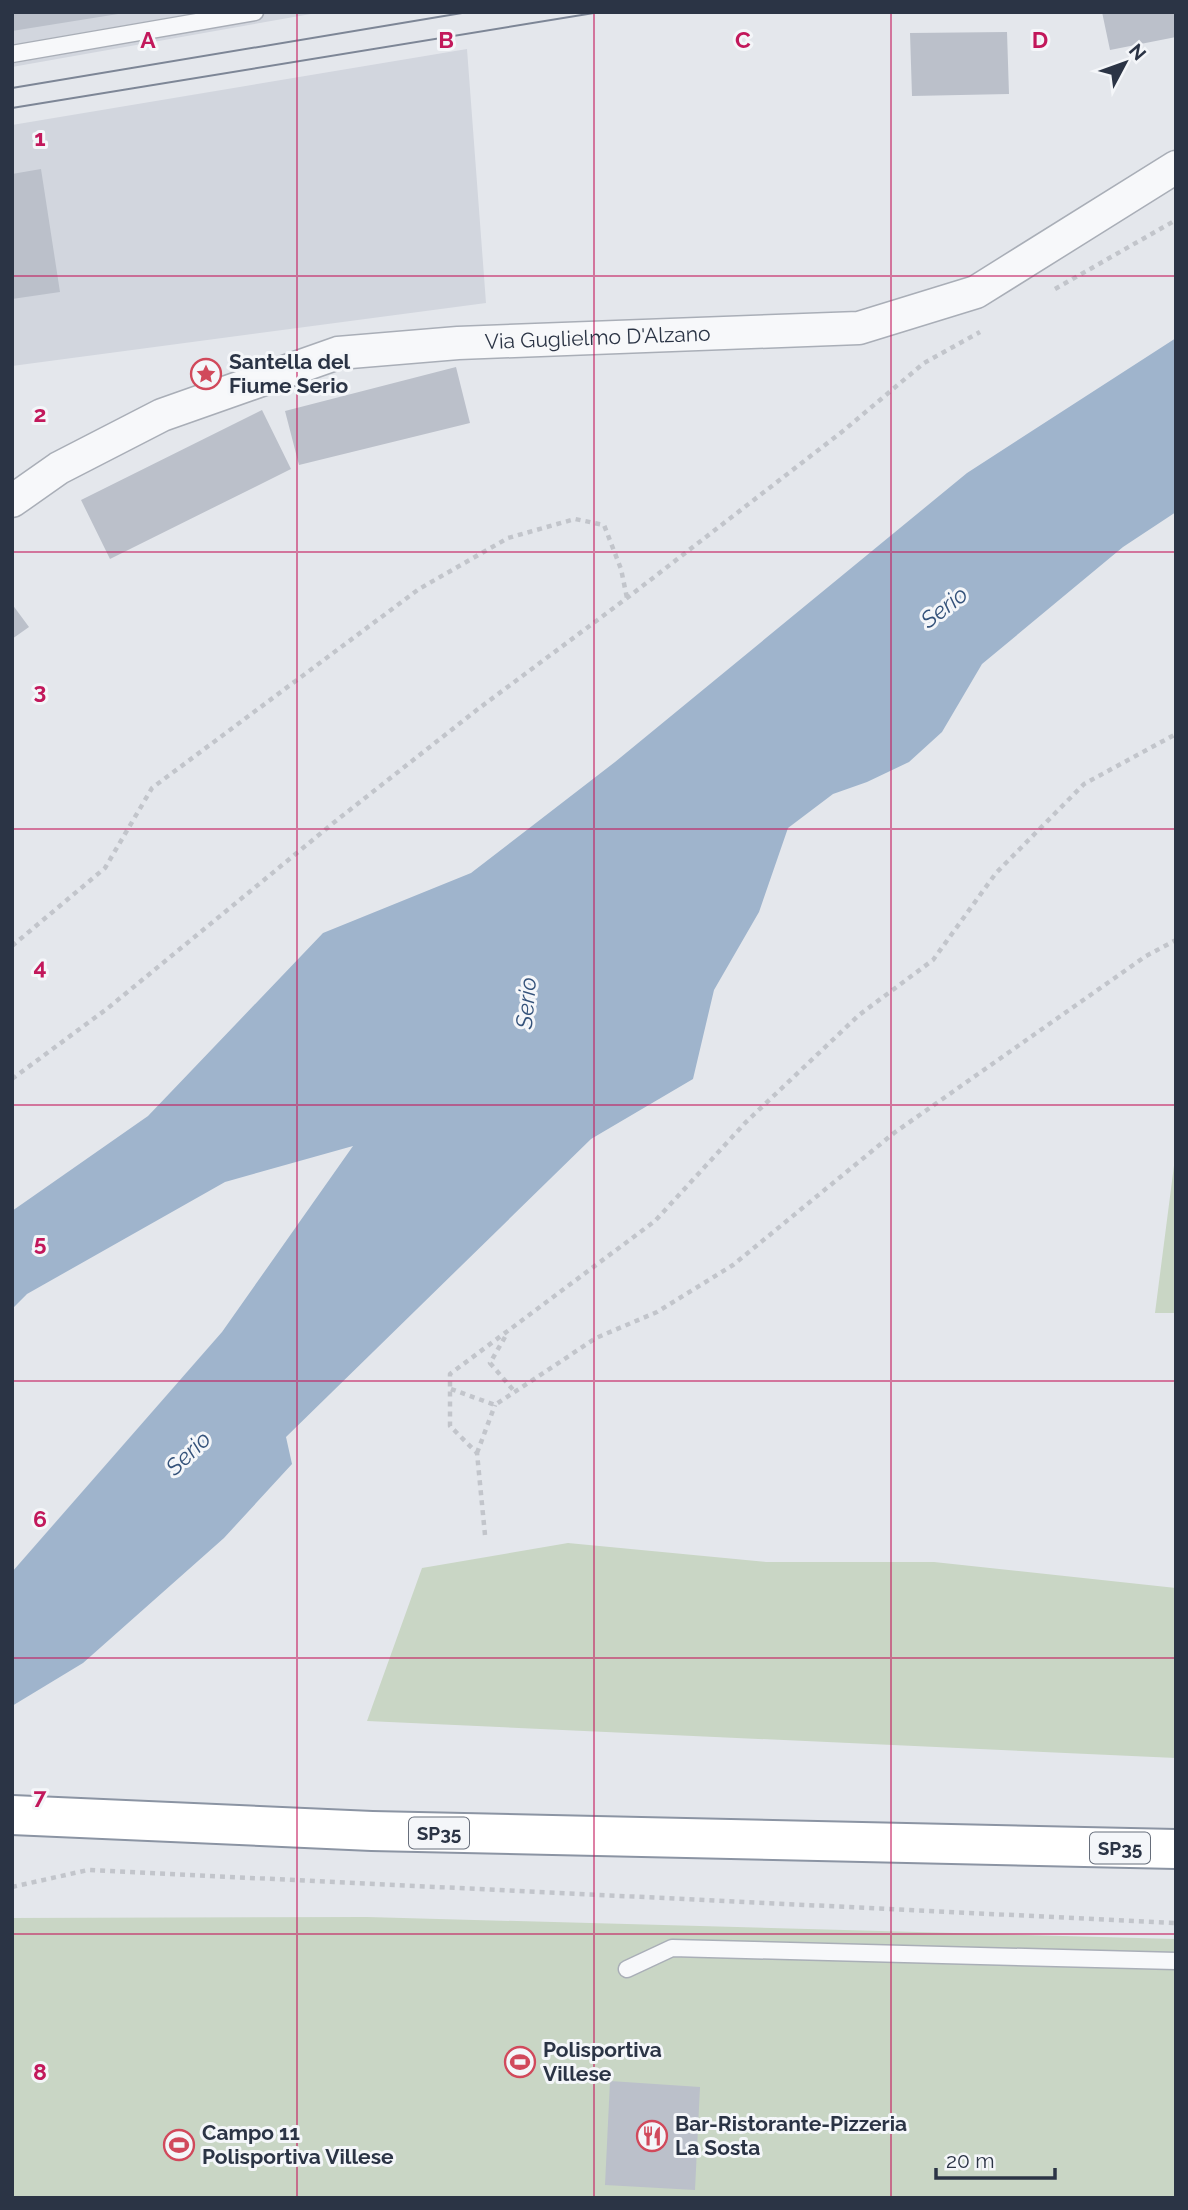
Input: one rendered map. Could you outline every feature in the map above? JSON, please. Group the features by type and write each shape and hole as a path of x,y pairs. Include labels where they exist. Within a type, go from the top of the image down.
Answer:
{"highway":[{"name":"SP35","path":"12,1815 372,1831 1176,1849"},
{"path":"1064,1847 1176,1821"}],"street":[{"name":"Via Guglielmo D'Alzano","path":"12,501 59,468 162,415 338,353 458,343 859,328 976,292 1176,167"}],"lane":[{"path":"12,54 255,12"},
{"path":"627,1969 672,1948 1176,1961"}],"path":[{"path":"1048,293 1176,220"},
{"path":"12,1079 107,1008 337,820 467,718 843,431 924,363 990,326"},
{"path":"12,947 105,868 152,788 419,589 508,538 575,519 604,525 621,569 627,598"},
{"path":"477,1453 450,1426 450,1374 655,1221 746,1122 859,1015 933,960 996,873 1084,784 1176,734"},
{"path":"485,1535 477,1453 495,1405 596,1338 657,1312 733,1265 894,1133 1146,956 1176,940"},
{"path":"507,1333 491,1363 515,1392"},
{"path":"451,1389 495,1405"},
{"path":"12,1887 88,1870 1176,1923"}],"shaded area":[{"path":"12,12 322,12 12,67"},
{"path":"467,49 486,303 12,366 12,125"}],"green space":[{"path":"1176,1150 1176,1313 1155,1313"},
{"path":"568,1543 766,1562 934,1562 1176,1588 1176,1758 367,1721 422,1568"},
{"name":"Polisportiva Villese","path":"367,1917 1176,1939 1176,2198 12,2198 12,1918"}],"water":[{"name":"Serio","path":"1176,338 1176,512 1123,547 982,664 942,732 909,762 867,782 833,794 788,828 759,912 714,990 693,1079 591,1139 286,1437 292,1464 224,1538 83,1663 12,1706 12,1572 222,1332 353,1146 225,1182 27,1294 12,1309 12,1211 148,1116 323,933 471,873 615,762 967,473"}],"building":[{"path":"12,12 118,12 118,14 12,31"},
{"path":"1102,12 1176,12 1176,37 1110,50"},
{"path":"1007,32 1009,94 912,96 910,33"},
{"path":"41,169 60,292 12,299 12,174"},
{"path":"456,367 470,423 299,465 285,411"},
{"path":"262,410 291,469 110,559 81,500"},
{"path":"12,604 29,627 12,639"},
{"name":"Bar-Ristorante-Pizzeria La Sosta","path":"610,2081 700,2087 695,2190 605,2185"}],"tram line":[{"path":"12,88 468,12"},
{"path":"12,108 600,12"}],"place":[{"name":"Santella del Fiume Serio","path":"206,374"},
{"name":"Polisportiva Villese","path":"520,2062"},
{"name":"Bar-Ristorante-Pizzeria La Sosta","path":"652,2136"},
{"name":"Campo 11 Polisportiva Villese","path":"179,2145"}]}
